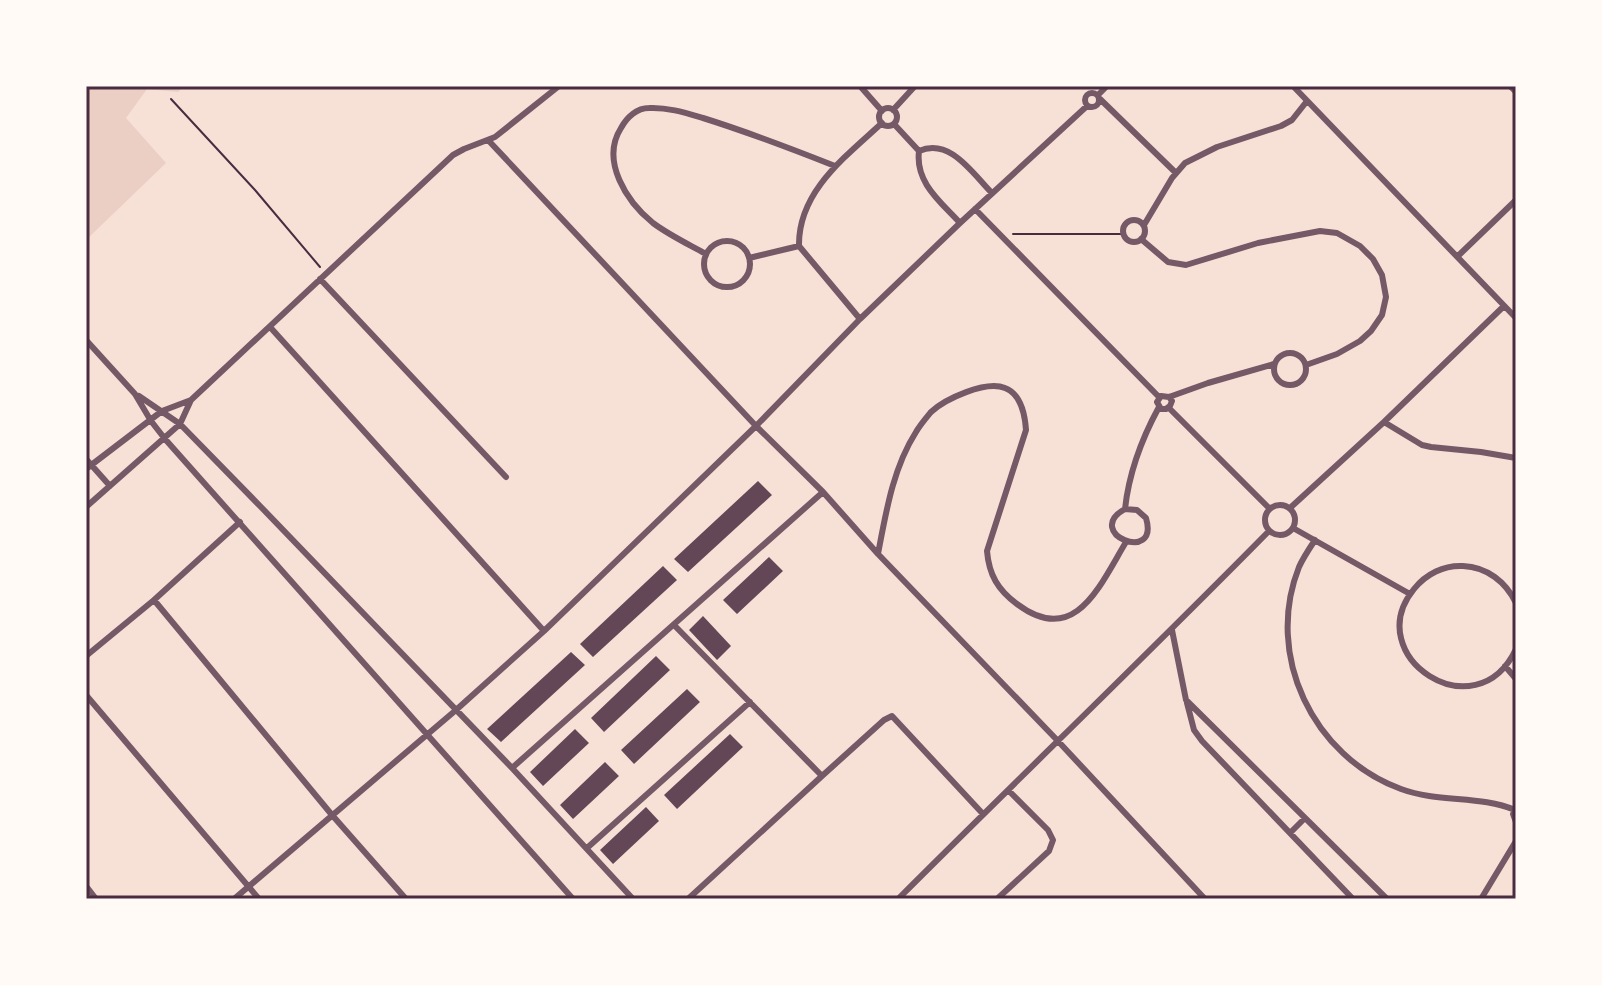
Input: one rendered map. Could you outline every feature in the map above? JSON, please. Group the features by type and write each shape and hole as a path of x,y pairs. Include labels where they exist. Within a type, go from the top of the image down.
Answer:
{"street":[{"path":"110,486 88,464 162,411 191,400 453,155 504,131 559,86"},
{"path":"860,86 882,111"},
{"path":"893,110 915,86"},
{"path":"1081,86 1088,94 1099,97 1176,173"},
{"path":"1087,106 1094,107 1099,103 1099,97 1107,86"},
{"path":"1293,86 1516,318"},
{"path":"1510,86 1516,92"},
{"path":"1087,106 1085,100 1088,94"},
{"path":"1144,225 1133,220 1127,223 1123,234 1131,242 1141,239 1144,225 1185,163 1206,151 1287,123 1307,101"},
{"path":"234,899 544,631 756,426 860,319 1087,106"},
{"path":"706,254 651,222 620,182 614,163 615,140 625,121 636,111 651,107 692,115 835,166"},
{"path":"882,111 893,110"},
{"path":"893,110 897,117 894,124"},
{"path":"882,111 882,123"},
{"path":"882,123 894,124"},
{"path":"860,319 799,246 799,228 808,203 835,166 882,123"},
{"path":"894,124 919,151 921,179 960,223"},
{"path":"488,140 1205,899"},
{"path":"919,151 933,147 947,150 992,193"},
{"path":"1458,256 1516,200"},
{"path":"975,209 1159,397"},
{"path":"1141,239 1168,262 1186,265 1258,243 1328,230 1360,246 1373,259 1382,275 1386,297 1382,315 1360,341 1337,354 1306,365"},
{"path":"729,241 740,245 749,258 749,269 735,285 714,283 704,265 706,254 717,243 729,241"},
{"path":"749,258 799,246"},
{"path":"323,276 506,477"},
{"path":"1290,508 1504,306"},
{"path":"270,327 544,631"},
{"path":"86,340 135,394 165,439 573,899"},
{"path":"1159,397 1169,397 1274,364 1281,355 1292,353 1302,358 1306,371 1299,383 1282,384 1274,373 1274,364"},
{"path":"878,554 887,506 902,460 923,422 951,399 994,386 1007,388 1015,396 1023,412 1026,430 987,551 990,572 1001,591 1026,611 1043,619 1066,618 1091,600 1126,542"},
{"path":"135,394 180,424 512,768 633,899"},
{"path":"1125,509 1131,472 1159,407 1159,397"},
{"path":"1169,397 1172,401 1169,408"},
{"path":"86,507 180,424 191,400"},
{"path":"1159,407 1169,408"},
{"path":"1169,408 1269,508"},
{"path":"1384,422 1422,445 1516,458"},
{"path":"512,768 823,492"},
{"path":"1283,504 1290,508 1294,513 1293,528 1282,535 1269,531 1264,520 1269,508 1283,504"},
{"path":"1125,509 1140,511 1148,524 1147,533 1135,542 1126,542 1117,537 1113,526 1117,516 1125,509"},
{"path":"86,656 240,522"},
{"path":"1293,528 1410,594"},
{"path":"898,899 1269,531"},
{"path":"1315,540 1298,571 1288,629 1298,686 1323,732 1359,766 1383,781 1429,797 1500,804 1516,810 1513,814 1516,822"},
{"path":"1516,603 1506,586 1494,576 1480,569 1448,567 1420,582 1410,594 1403,610 1401,635 1410,658 1427,676 1443,683 1468,685 1484,681 1505,666 1516,649"},
{"path":"154,600 332,815 406,899"},
{"path":"674,625 822,776"},
{"path":"1172,630 1194,730 1353,899"},
{"path":"1505,666 1516,679"},
{"path":"86,695 259,899"},
{"path":"1186,700 1387,899"},
{"path":"587,848 750,702"},
{"path":"688,899 892,716 983,814"},
{"path":"997,899 1049,851 1053,840 1048,830 1008,790"},
{"path":"1275,816 1288,802"},
{"path":"1290,833 1305,818"},
{"path":"1481,899 1516,841"},
{"path":"86,886 96,899"},
{"path":"1190,899 1198,892"}],"path":[{"path":"171,99 255,190 323,276"},
{"path":"999,234 1123,234"}],"shaded area":[{"path":"86,86 184,86 178,92 147,89 126,118 166,163 86,240"}],"building":[{"path":"758,481 772,495 688,572 674,559"},
{"path":"769,557 783,571 737,614 723,600"},
{"path":"663,566 677,580 593,657 580,644"},
{"path":"703,616 731,646 717,660 689,630"},
{"path":"571,652 585,665 501,742 487,729"},
{"path":"656,656 670,670 604,732 591,718"},
{"path":"687,689 700,702 634,764 621,750"},
{"path":"575,729 589,743 543,786 530,772"},
{"path":"730,734 743,747 677,809 664,795"},
{"path":"605,762 619,776 573,819 560,805"},
{"path":"646,807 659,821 613,864 600,850"}]}
